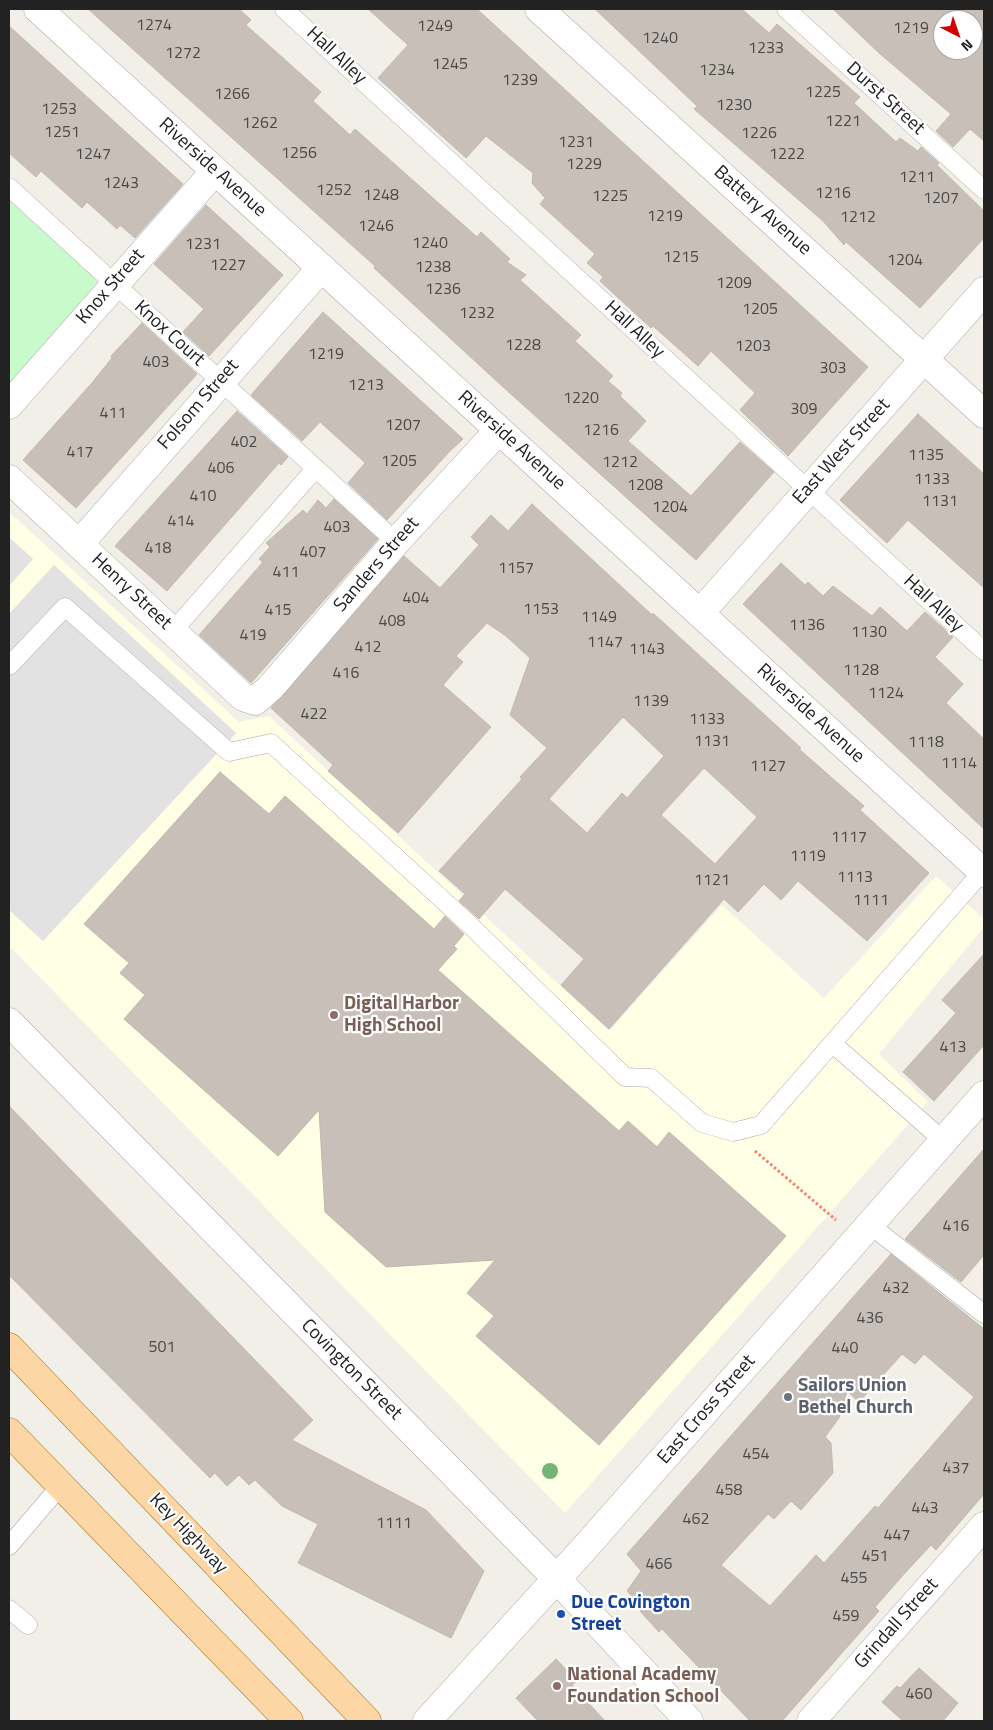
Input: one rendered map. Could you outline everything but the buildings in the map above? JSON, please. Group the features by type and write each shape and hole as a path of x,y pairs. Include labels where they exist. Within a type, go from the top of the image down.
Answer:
{"main road":[{"name":"Key Highway","path":"9,1347 367,1721"},
{"path":"9,1432 289,1721"}],"street":[{"name":"Riverside Avenue","path":"38,9 983,872"},
{"name":"Battery Avenue","path":"539,9 984,414"},
{"name":"Knox Street","path":"9,405 114,283 215,171"},
{"name":"Folsom Street","path":"79,544 321,268"},
{"name":"East West Street","path":"700,613 984,291"},
{"name":"Sanders Street","path":"255,701 270,688 396,542 499,430"},
{"name":"Henry Street","path":"9,479 243,697 255,701"},
{"name":"Covington Street","path":"9,1022 556,1579 689,1721"},
{"name":"East Cross Street","path":"427,1721 556,1579 984,1096"},
{"name":"Grindall Street","path":"811,1721 984,1526"}],"lane":[{"name":"Hall Alley","path":"284,9 984,651"},
{"name":"Durst Street","path":"786,9 984,190"},
{"name":"Knox Court","path":"9,187 396,542"},
{"path":"173,631 316,468"},
{"path":"9,666 65,607 229,752 271,743 470,924 625,1077 651,1078 702,1123 733,1132 761,1125 983,872"},
{"path":"833,1044 944,1141"},
{"path":"864,1232 984,1314"},
{"path":"9,1546 61,1486"},
{"path":"9,1609 28,1625"}],"path":[{"path":"759,1154 864,1232"}],"shaded area":[{"name":"Digital Harbor High School","path":"9,512 239,722 269,716 609,1031 722,905 824,998 936,876 984,919 984,927 879,1054 928,1102 565,1513 9,946"},
{"path":"9,537 33,559 9,586"},
{"path":"54,565 236,733 43,941 9,910 9,614"}],"green space":[{"path":"9,192 104,279 9,386"}],"place":[{"name":"Digital Harbor High School","path":"334,1015"},
{"name":"Sailors Union Bethel Church","path":"788,1397"},
{"name":"Due Covington Street","path":"561,1614"},
{"name":"National Academy Foundation School","path":"557,1686"}]}
